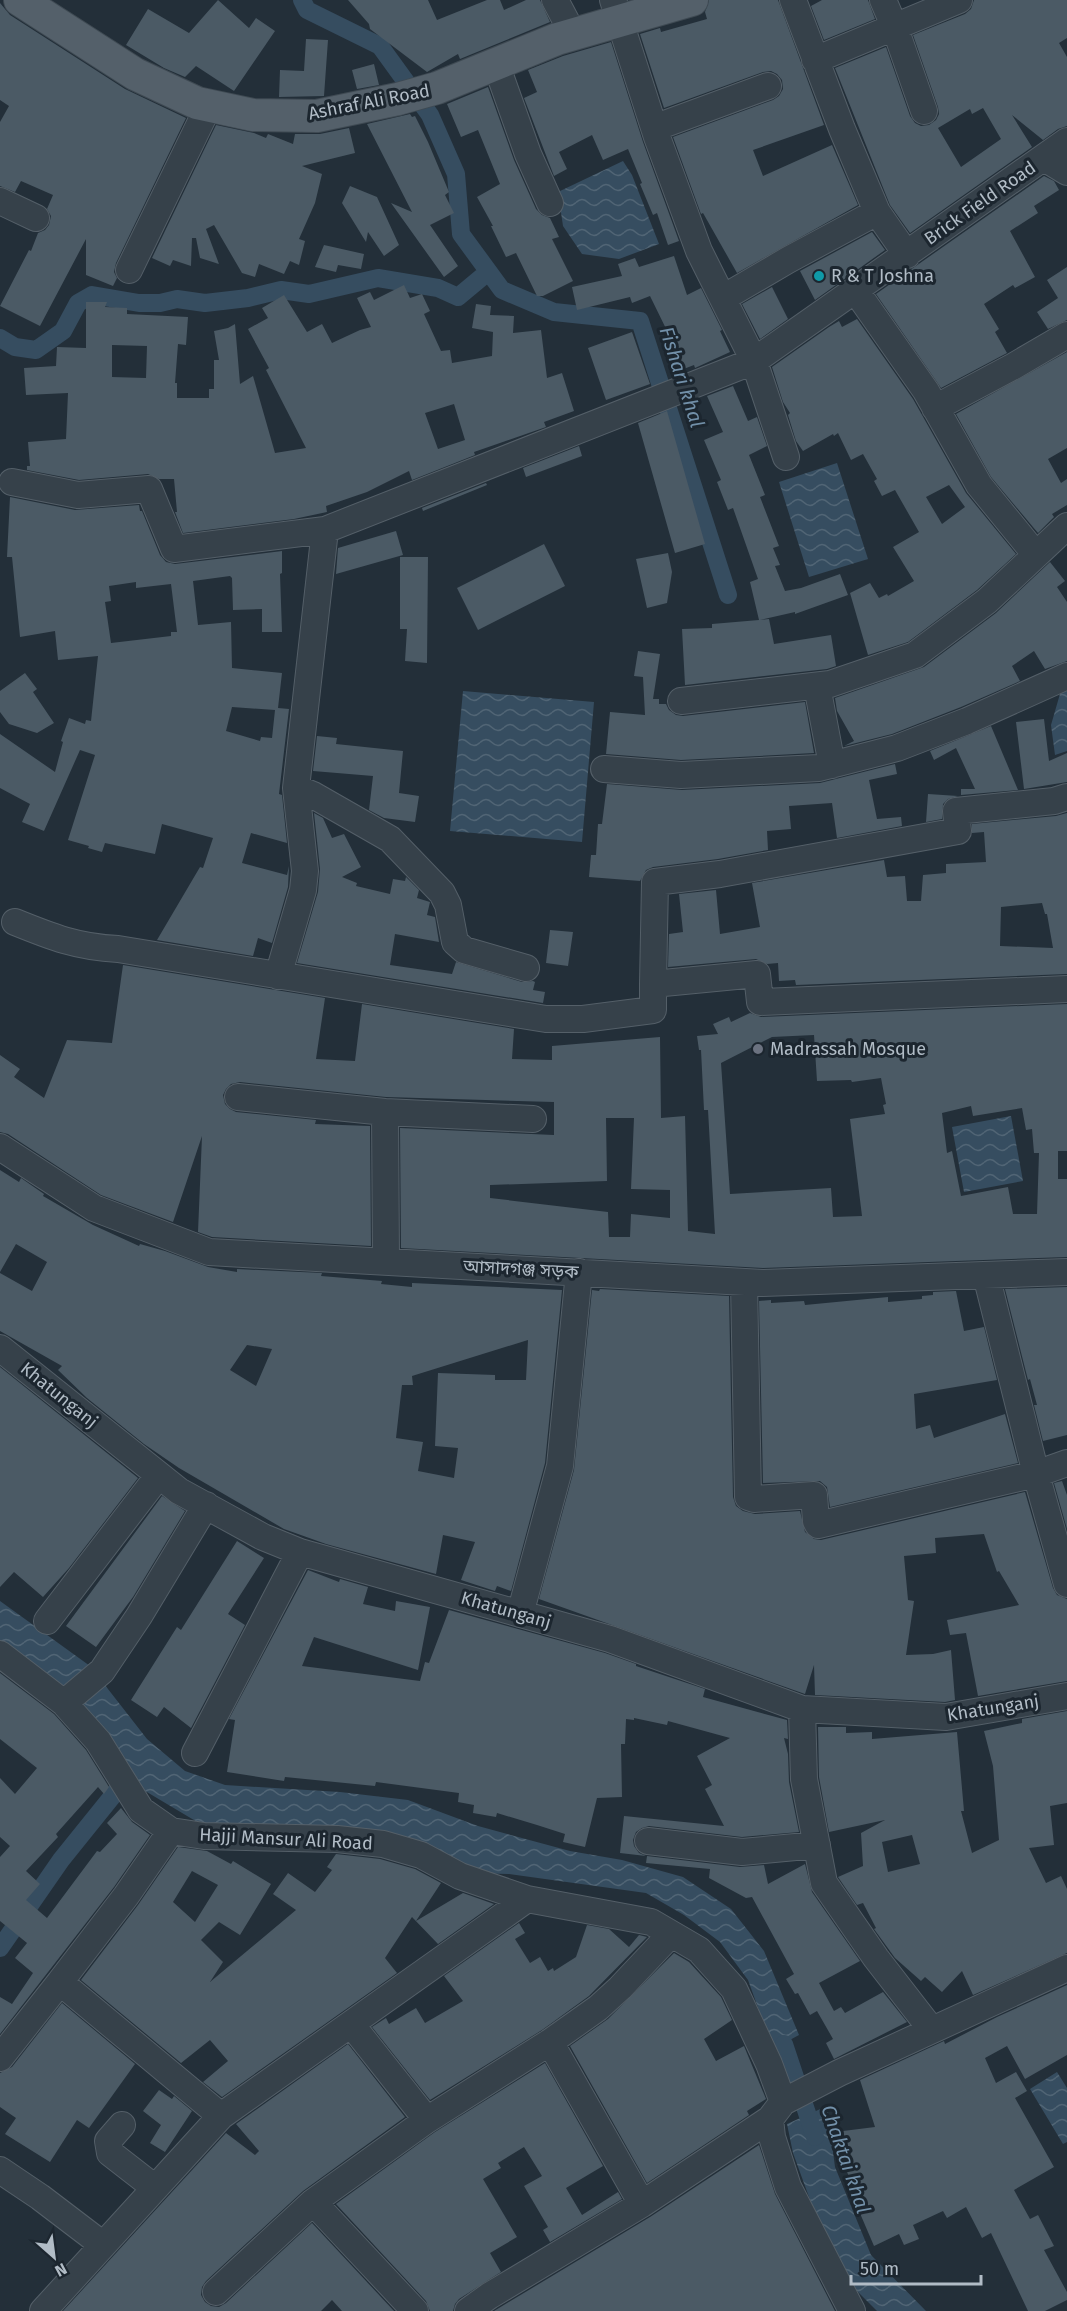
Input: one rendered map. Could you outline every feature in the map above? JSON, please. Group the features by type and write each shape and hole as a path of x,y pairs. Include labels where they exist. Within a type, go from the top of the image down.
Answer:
{"main road":[{"name":"Ashraf Ali Road","path":"20,0 135,74 197,103 253,115 317,116 398,99 437,88 573,34 616,11 692,0"}],"street":[{"path":"555,0 573,34"},
{"path":"793,0 877,213 907,255"},
{"path":"883,0 895,27 924,111"},
{"path":"815,60 959,0"},
{"path":"616,11 654,128 699,251 754,361 786,456"},
{"path":"496,64 528,154 550,203"},
{"path":"654,128 768,86"},
{"path":"129,270 209,105"},
{"name":"Brick Field Road","path":"12,482 78,495 149,489 174,549 326,530 754,361 1067,141"},
{"path":"1044,158 1067,172"},
{"path":"0,201 36,218"},
{"path":"723,298 788,260 877,213"},
{"path":"856,291 926,391 979,485 1036,555"},
{"path":"935,408 1067,335"},
{"path":"681,701 830,684 915,655 987,601 1067,526"},
{"path":"278,976 303,890 305,871 296,788 326,530"},
{"path":"604,769 681,775 819,768 897,748 968,721 1067,676"},
{"path":"817,686 832,765"},
{"path":"296,788 356,818 390,839 442,893 448,905 455,942 464,950 526,968"},
{"path":"15,922 73,944 546,1019 583,1019 653,1010 655,882 720,874 958,831 956,811 1054,801 1067,797"},
{"path":"653,984 757,974 760,1002 1067,989"},
{"path":"238,1097 385,1112 533,1119"},
{"path":"385,1112 386,1262"},
{"name":"আসাদগঞ্জ সড়ক","path":"0,1148 94,1208 209,1252 763,1283 1067,1272"},
{"path":"520,1614 560,1466 579,1272"},
{"path":"986,1275 1036,1474 1067,1584"},
{"path":"744,1282 747,1497 754,1499 814,1495 818,1525 1036,1474 1067,1463"},
{"name":"Khatunganj","path":"0,1348 179,1491 263,1537 300,1552 610,1639 802,1709 946,1717 1067,1696"},
{"path":"47,1621 159,1475"},
{"path":"64,1703 102,1671 139,1616 206,1505"},
{"path":"195,1753 300,1552"},
{"name":"Hajji Mansur Ali Road","path":"0,1654 64,1703 98,1741 141,1810 171,1831 204,1836 337,1839 383,1844 421,1855 460,1876 527,1899 651,1922 699,1950 734,1989 769,2064 782,2106 772,2137 788,2187 852,2311"},
{"path":"802,1709 804,1779 824,1883 876,1958 932,2029"},
{"path":"0,2058 126,1896 171,1831"},
{"path":"648,1841 742,1852 817,1845"},
{"path":"43,2311 221,2116 527,1899"},
{"path":"216,2292 313,2202 427,2120 550,2042 598,2008 671,1934"},
{"path":"468,2311 642,2204 782,2106 839,2073 1067,1968"},
{"path":"60,1982 221,2116"},
{"path":"351,2024 427,2120"},
{"path":"550,2042 642,2204"},
{"path":"122,2125 108,2141 110,2153 154,2188"},
{"path":"0,2170 103,2244"},
{"path":"313,2202 414,2311"}],"water":[{"path":"623,161 632,175 659,244 619,259 582,254 563,226 558,192"},
{"path":"837,463 868,559 809,577 779,482"},
{"path":"1067,684 1067,751 1055,755 1051,725 1062,687"},
{"path":"463,691 594,702 582,842 450,831"},
{"path":"1011,1116 1023,1181 964,1192 952,1127"},
{"path":"0,1601 90,1666 147,1739 185,1771 225,1785 340,1792 408,1800 478,1826 570,1851 622,1860 683,1877 731,1909 764,1951 799,2035 773,2049 748,1980 720,1942 684,1915 646,1893 509,1874 470,1873 410,1844 209,1829 125,1779 0,1643"},
{"path":"1057,2072 1067,2088 1067,2142 1063,2144 1030,2089"},
{"path":"827,2106 835,2167 871,2255 926,2311 877,2311 853,2287 817,2219 793,2153 787,2124"}],"building":[{"path":"218,0 249,28 256,18 275,31 234,91 196,66 185,77 164,68 126,45 148,9 189,33"},
{"path":"348,0 428,0 437,20 487,0 500,0 504,10 526,0 540,0 550,22 460,59 458,54 427,72 370,29 369,24"},
{"path":"709,0 778,0 824,125 753,150 763,176 832,145 858,205 737,273 703,213 701,214 673,137 773,100 783,89 782,80 771,71 763,72 664,108 640,34 660,28 661,32 707,19 705,12"},
{"path":"822,0 868,0 875,19 824,40 811,6"},
{"path":"974,0 1067,0 1067,38 1059,43 1067,57 1067,126 1058,129 1043,140 1012,115 1032,147 910,233 890,205 835,68 886,47 910,116 915,123 921,126 929,125 936,120 939,114 938,107 913,35 965,14 971,9","holes":["983,108 1001,139 961,167 938,128 970,109 972,114"]},
{"path":"0,3 10,15 125,89 186,118 116,263 114,272 117,278 113,286 86,275 86,239 40,326 0,306 29,250 31,251 38,233 49,225 51,216 47,209 53,195 21,181 15,192 0,186 0,122 9,106 0,100"},
{"path":"306,39 328,40 324,96 279,97 280,70 304,71"},
{"path":"611,42 643,142 679,241 668,245 657,213 653,215 640,184 642,183 628,149 603,160 592,135 559,152 567,169 554,176 524,98 537,92 528,70 563,56"},
{"path":"374,64 379,85 357,89 352,70"},
{"path":"488,87 514,160 536,209 542,215 550,218 559,237 552,239 573,281 543,296 537,296 516,253 506,257 477,197 500,184 478,130 461,137 447,104"},
{"path":"410,114 412,117 415,116 428,142 449,192 445,195 454,213 430,225 458,266 444,277 391,203 412,212 367,124"},
{"path":"216,125 254,133 266,138 268,134 293,144 295,134 320,134 349,128 355,153 302,166 322,174 315,203 299,239 305,241 299,265 290,261 284,274 259,264 255,277 242,273 214,225 206,229 219,264 200,258 196,238 192,238 191,266 173,260 170,266 152,258"},
{"path":"1044,176 1054,181 1059,190 1034,206 1038,213 1010,231 1035,277 1015,288 1013,285 984,304 999,329 995,332 1007,353 941,388 876,294"},
{"path":"350,186 377,197 399,245 384,256 368,232 366,242 342,203"},
{"path":"872,232 885,250 815,300 800,271"},
{"path":"324,245 364,254 361,269 338,265 336,272 315,267"},
{"path":"674,256 687,295 701,288 730,352 695,368 694,365 676,372 666,346 673,343 650,296 632,303 630,297 577,310 572,287 622,276 618,264 635,258 639,267"},
{"path":"1067,267 1067,320 1048,329 1037,312 1058,298 1047,280"},
{"path":"404,285 410,298 422,294 430,311 424,314 441,351 450,350 452,363 492,356 493,332 472,328 476,304 491,306 490,315 514,316 513,333 541,330 547,378 562,373 574,411 544,422 546,427 474,452 475,455 412,480 409,471 367,492 326,506 327,512 294,519 183,533 175,512 177,512 174,479 159,479 148,474 79,480 27,470 27,466 30,466 28,442 66,439 68,393 26,395 24,368 56,366 57,347 86,348 86,302 107,302 105,307 127,308 127,314 188,317 186,345 178,344 175,383 177,383 177,398 209,398 209,389 214,389 214,360 219,360 214,331 235,324 240,384 253,376 275,453 306,448 248,329 268,318 262,308 284,295 307,332 322,324 332,343 371,327 357,298 370,292 374,300","holes":["112,345 147,346 146,378 112,377","454,404 465,440 438,449 425,413"]},
{"path":"772,287 788,319 760,339 742,304"},
{"path":"857,319 913,399 966,493 1016,554 977,590 908,642 868,655 850,593 870,583 879,598 887,594 888,596 914,581 893,547 919,532 895,490 882,496 874,481 877,479 863,454 851,460 838,433 803,451 796,441 788,415 790,413 783,402 772,367 839,321 842,327","holes":["949,485 965,507 942,524 926,497"]},
{"path":"632,332 650,384 606,400 588,348"},
{"path":"1067,352 1067,448 1048,459 1061,483 1067,479 1067,505 1052,514 1054,517 1038,533 991,477 956,414"},
{"path":"733,386 748,421 757,417 767,446 749,455 765,495 760,497 779,546 773,548 780,565 775,566 785,591 801,588 840,574 848,595 795,614 795,612 760,620 769,619 774,644 831,635 836,666 827,669 685,685 682,629 712,628 712,624 759,620 750,582 758,579 733,508 728,510 717,482 721,480 704,440 723,432 707,396"},
{"path":"667,411 705,544 675,553 638,423"},
{"path":"579,446 582,456 526,477 523,468"},
{"path":"486,483 487,485 423,511 422,508"},
{"path":"10,497 75,510 139,505 160,555 166,562 175,564 282,551 282,573 280,574 282,632 262,632 262,609 233,610 232,578 230,576 193,581 198,625 231,622 232,668 282,673 278,708 289,709 279,794 282,795 287,843 251,833 242,863 287,875 289,866 288,887 272,943 258,938 253,956 157,940 200,867 203,868 213,838 162,824 155,854 105,843 102,852 68,840 95,755 80,750 44,831 22,822 30,804 0,788 0,734 55,772 63,742 61,741 69,718 85,724 86,720 91,721 98,656 58,660 55,631 20,637 12,557 7,557","holes":["136,582 136,588 171,584 177,632 171,632 171,636 111,643 105,602 111,601 109,586","232,707 275,710 272,738 261,737 260,741 226,731"]},
{"path":"396,531 403,555 336,574 338,548"},
{"path":"544,544 565,586 478,630 457,588"},
{"path":"668,553 672,572 667,603 647,608 636,559"},
{"path":"400,557 428,557 427,663 405,661 407,629 400,629"},
{"path":"1050,562 1065,581 1057,587 1067,602 1067,661 1045,669 1034,651 1012,666 1020,681 892,734 844,746 854,741 837,711 835,698 924,667 996,613"},
{"path":"638,651 660,654 653,699 659,699 659,704 666,704 669,710 676,715 805,702 814,753 681,760 606,754 610,712 645,715 643,677 634,676"},
{"path":"25,673 37,689 33,692 54,723 37,733 9,724 0,712 0,691"},
{"path":"1044,719 1049,761 1067,753 1067,782 1024,789 1016,722"},
{"path":"991,726 1018,790 961,795 961,789 975,789 956,748 934,760 930,751"},
{"path":"317,736 337,738 336,744 403,751 399,793 419,796 415,822 384,818 369,810 373,776 313,771"},
{"path":"895,764 897,774 869,780 877,819 901,817 902,826 837,838 832,803 789,806 791,829 767,831 768,850 653,867 646,870 640,881 589,877 591,855 596,855 598,824 602,824 607,784 682,790 820,783"},
{"path":"928,794 958,796 948,799 943,804 942,819 926,822"},
{"path":"314,813 323,818 332,838 344,834 361,867 342,877 357,883 356,886 390,894 393,879 405,881 406,877 419,890 417,898 430,902 427,915 435,917 439,942 395,934 390,965 452,974 456,962 522,982 533,981 535,982 533,990 545,992 543,1003 297,963 318,892 320,869"},
{"path":"1067,813 1067,974 796,985 795,980 779,981 778,963 767,964 756,959 668,967 669,934 683,932 679,894 716,890 720,934 760,927 752,883 884,860 887,877 905,876 907,901 921,901 923,875 946,873 946,864 986,862 984,832 972,833 972,824","holes":["1042,903 1045,914 1047,914 1053,948 1000,946 1001,907"]},
{"path":"550,930 573,932 568,966 546,963"},
{"path":"123,965 325,998 316,1059 355,1061 362,1004 514,1029 512,1059 552,1060 552,1046 660,1037 661,1118 685,1116 688,1231 715,1234 708,1110 704,1110 701,1050 699,1050 697,1036 718,1034 713,1024 729,1017 731,1022 750,1013 761,1017 1067,1004 1067,1151 1058,1151 1058,1179 1067,1179 1067,1257 763,1268 401,1248 400,1128 554,1135 554,1102 386,1097 240,1082 231,1084 223,1095 225,1104 236,1112 316,1120 315,1124 370,1126 371,1246 212,1237 198,1232 202,1136 173,1222 101,1195 8,1134 0,1132 0,1055 20,1069 14,1077 44,1098 67,1040 112,1043","holes":["814,1035 817,1081 851,1080 852,1082 881,1078 886,1104 883,1105 885,1114 850,1119 862,1216 833,1217 831,1188 730,1194 721,1063 772,1037","971,1106 973,1116 1022,1108 1026,1130 1032,1129 1034,1153 1039,1153 1037,1214 1013,1214 1008,1187 961,1196 952,1151 947,1153 942,1113","606,1118 634,1118 631,1189 670,1190 670,1218 631,1214 630,1237 609,1237 608,1212 490,1198 490,1185 607,1181"]},
{"path":"0,1170 19,1182 21,1178 44,1194 43,1196 93,1225 139,1246 140,1244 165,1251 208,1267 237,1272 237,1269 322,1273 321,1276 382,1281 381,1284 412,1287 412,1283 562,1290 545,1463 511,1591 497,1586 495,1591 461,1580 475,1542 443,1535 436,1574 326,1544 284,1529 179,1468 144,1444 87,1398 58,1370 62,1366 0,1331 0,1273 32,1291 47,1262 16,1244 0,1272","holes":["528,1340 526,1380 495,1380 495,1375 438,1373 435,1446 458,1448 454,1478 418,1471 423,1442 396,1438 402,1385 413,1385 412,1376","247,1345 272,1349 256,1386 230,1370"]},
{"path":"1067,1287 1067,1435 1043,1441 1034,1405 1037,1405 1030,1379 1028,1380 1005,1289"},
{"path":"600,1289 729,1296 733,1497 736,1506 743,1511 755,1514 800,1511 805,1532 814,1539 821,1540 1025,1492 1053,1588 1057,1595 1067,1599 1067,1681 978,1696 966,1633 950,1635 947,1620 1019,1605 999,1571 997,1572 984,1534 935,1538 936,1553 904,1556 908,1600 914,1601 906,1655 933,1654 951,1650 955,1700 945,1702 815,1695 814,1665 805,1694 539,1599 574,1470 592,1290 599,1291"},
{"path":"956,1291 964,1331 984,1327 997,1380 914,1394 916,1429 930,1425 934,1438 1005,1414 1018,1463 830,1507 827,1487 820,1481 763,1483 759,1301 771,1300 771,1303 804,1301 805,1305 888,1297 888,1302 922,1299 922,1296 933,1295 933,1292"},
{"path":"0,1367 138,1478 69,1568 43,1597 14,1572 0,1587"},
{"path":"1062,1481 1067,1495 1067,1529 1054,1483"},
{"path":"162,1496 185,1511 133,1597 96,1647 66,1626"},
{"path":"237,1541 264,1558 228,1614 245,1625 191,1728 164,1707 157,1717 131,1700 177,1627 181,1630"},
{"path":"308,1570 339,1582 340,1579 368,1587 363,1604 395,1611 396,1601 430,1607 418,1670 314,1637 302,1666 420,1681 425,1662 429,1663 449,1610 605,1653 705,1689 703,1697 787,1720 788,1739 784,1738 788,1754 789,1782 799,1832 742,1837 649,1826 636,1832 633,1840 639,1853 646,1856 620,1853 624,1816 724,1826 705,1789 712,1785 697,1756 730,1738 668,1721 667,1725 634,1718 634,1720 626,1719 625,1744 621,1744 622,1797 597,1798 585,1847 563,1842 565,1834 537,1825 497,1813 496,1817 473,1813 474,1805 458,1802 459,1793 376,1782 375,1786 285,1777 284,1781 227,1772 235,1720 229,1719"},
{"path":"0,1673 54,1714 86,1750 109,1787 104,1794 98,1787 56,1834 58,1837 26,1871 40,1884 26,1900 47,1918 97,1851 100,1852 117,1834 107,1823 121,1808 132,1822 150,1835 114,1887 0,2034 0,1997 12,2004 33,1973 15,1958 27,1943 0,1921 0,1857 10,1846 0,1837 0,1778 15,1794 37,1768 0,1739"},
{"path":"1067,1711 1067,1803 1050,1806 1054,1845 1029,1848 1046,1883 1061,1876 1067,1889 1067,1953 973,1995 962,1971 942,1992 925,1977 921,1981 895,1958 874,1929 876,1928 863,1903 857,1905 838,1877 863,1866 861,1833 885,1820 829,1832 819,1777 818,1727 846,1727 846,1733 872,1732 872,1739 957,1732 964,1811 961,1811 972,1853 999,1840 993,1766 984,1731 1022,1723 1022,1719","holes":["912,1835 920,1864 888,1872 882,1842"]},
{"path":"178,1847 207,1851 231,1864 233,1861 271,1884 240,1935 219,1922 201,1940 223,1962 210,1982 296,1910 273,1894 288,1873 315,1892 332,1870 327,1867 336,1854 380,1859 415,1869 441,1883 416,1921 463,1893 494,1904 438,1944 412,1917 385,1958 397,1973 222,2097 203,2082 228,2061 210,2040 181,2063 81,1980 138,1905","holes":["192,1871 218,1885 195,1922 173,1902"]},
{"path":"647,1856 740,1867 764,1865 768,1884 805,1864 812,1892 860,1961 819,1983 834,2011 841,2007 845,2013 883,1992 907,2022 834,2059 826,2043 833,2039 817,2011 810,2015 798,1993 795,1994 786,1979 794,1974 752,1897 746,1898 709,1878 710,1869 646,1863"},
{"path":"519,1923 525,1933 515,1939 530,1963 540,1957 548,1971 553,1968 554,1971 576,1957 587,1925 609,1929 629,1947 639,1935 647,1937 589,1996 542,2030 430,2100 372,2027 386,2018 389,2024 416,2008 425,2023 463,2001 444,1976"},
{"path":"674,1953 689,1962 721,1997 732,2020 704,2039 716,2061 744,2046 766,2099 747,2111 749,2115 647,2183 570,2046 608,2019"},
{"path":"1067,1985 1067,2055 1025,2079 1007,2046 985,2058 996,2083 1016,2072 1027,2091 1015,2098 1054,2167 1014,2190 1030,2219 1038,2215 1054,2246 1044,2250 1067,2292 1067,2300 1045,2311 1028,2311 991,2233 982,2238 966,2207 947,2218 943,2211 913,2225 919,2239 904,2245 899,2234 874,2246 847,2183 851,2181 843,2163 846,2161 843,2131 875,2127 860,2080 944,2041 945,2044"},
{"path":"62,2003 135,2064 89,2128 77,2120 50,2162 5,2134 16,2118 0,2107 0,2073 12,2067"},
{"path":"348,2044 405,2117 303,2191 206,2281 201,2295 211,2306 219,2307 226,2303 312,2223 394,2311 342,2311 332,2300 321,2311 63,2311 226,2133 255,2155 259,2151 236,2124"},
{"path":"545,2063 603,2166 566,2188 582,2215 618,2192 622,2199 550,2242 543,2230 548,2227 524,2186 542,2176 524,2147 498,2163 501,2168 483,2179 517,2237 490,2253 501,2272 459,2299 453,2311 430,2311 426,2301 336,2204 435,2132"},
{"path":"159,2090 172,2099 174,2096 192,2111 165,2152 150,2143 161,2125 143,2111"},
{"path":"759,2145 775,2194 835,2311 494,2311 650,2217"}],"waterway":[{"name":"Fishari khal","path":"302,0 307,10 380,46 430,115 456,174 461,234 502,290 554,312 640,321 728,595"},
{"path":"0,338 15,347 36,350 63,331 78,303 92,295 139,303 160,303 177,299 205,303 248,298 281,290 309,294 378,278 438,288 458,297 488,272"},
{"path":"0,1948 61,1860 131,1773"},
{"name":"Chaktai khal","path":"784,2044 815,2137"}],"place":[{"name":"R & T Joshna","path":"819,276"},
{"name":"Madrassah Mosque","path":"758,1049"}]}
